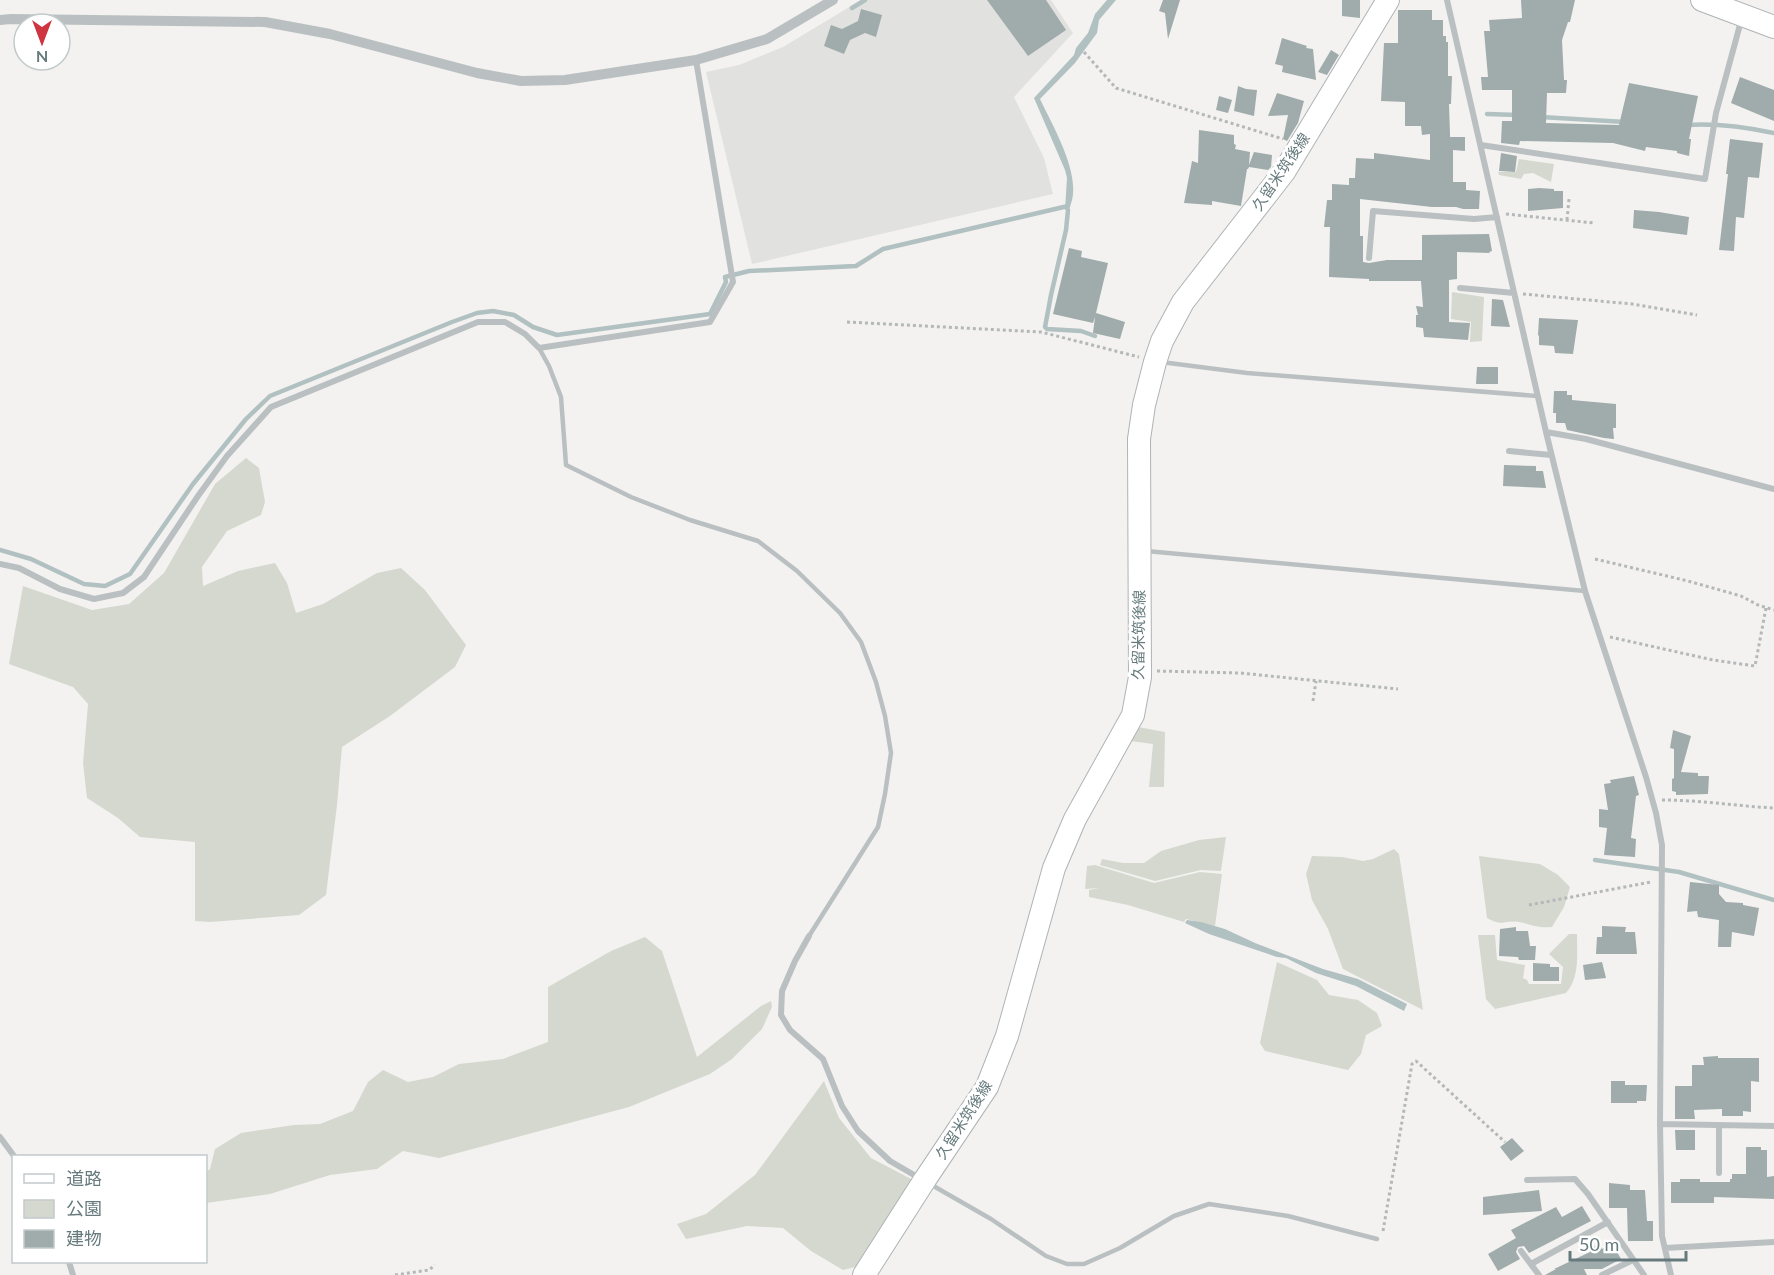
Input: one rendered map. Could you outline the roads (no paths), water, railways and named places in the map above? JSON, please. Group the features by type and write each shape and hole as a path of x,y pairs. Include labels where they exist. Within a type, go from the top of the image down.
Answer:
{"main road":[{"name":"久留米筑後線","path":"864,1275 987,1087 1007,1036 1054,868 1075,819 1133,715 1140,678 1139,439 1144,405 1162,341 1183,302 1267,195 1388,0"},
{"path":"1702,0 1774,27"}],"street":[{"path":"0,20 265,22 330,34 477,73 521,81 565,80 696,60 767,39 833,0"},
{"path":"1447,0 1537,396 1585,591 1656,813 1662,845 1660,1124 1662,1236 1671,1275"},
{"path":"1480,146 1705,179 1716,113 1743,15"},
{"path":"0,564 19,568 60,589 94,599 123,593 144,577 198,495 227,456 272,407 478,322 505,322 525,334 539,348 710,322 734,282 696,60"},
{"path":"1369,258 1373,211 1474,219 1496,215"},
{"path":"1460,288 1514,293"},
{"path":"1546,432 1586,439 1774,489"},
{"path":"1509,452 1551,454"},
{"path":"810,936 795,960 782,991 781,1015 790,1030 823,1059 842,1106 858,1131 890,1161 924,1181"},
{"path":"1660,1124 1774,1126"},
{"path":"1719,1125 1719,1173"},
{"path":"0,1137 13,1155"},
{"path":"1527,1180 1575,1179 1588,1194 1644,1275"},
{"path":"1531,1264 1608,1222"},
{"path":"1665,1248 1774,1242"},
{"path":"1521,1251 1539,1275"},
{"path":"1602,1275 1634,1260"}],"lane":[{"path":"539,348 561,397 566,465 631,497 690,520 758,541 796,570 840,613 861,642 876,682 891,753 885,794 878,827 810,936"},
{"path":"1155,362 1247,373 1537,396"},
{"path":"1139,550 1585,591"},
{"path":"924,1181 991,1219 1046,1256 1068,1264 1084,1264 1120,1248 1174,1216 1209,1204 1288,1216 1377,1239"}],"waterway":[{"path":"852,8 865,0"},
{"path":"1487,114 1518,115"},
{"path":"1541,117 1625,122"},
{"path":"1687,125 1731,126 1774,133"},
{"path":"0,550 31,559 84,584 105,586 130,574 193,484 246,419 270,396 477,313 493,311 514,315 533,327 557,335 710,314 726,282 725,277 749,271 856,266 883,249 1068,206"},
{"path":"1068,210 1066,230 1045,327 1081,331 1095,336"},
{"path":"1595,860 1679,872 1774,900"}]}
